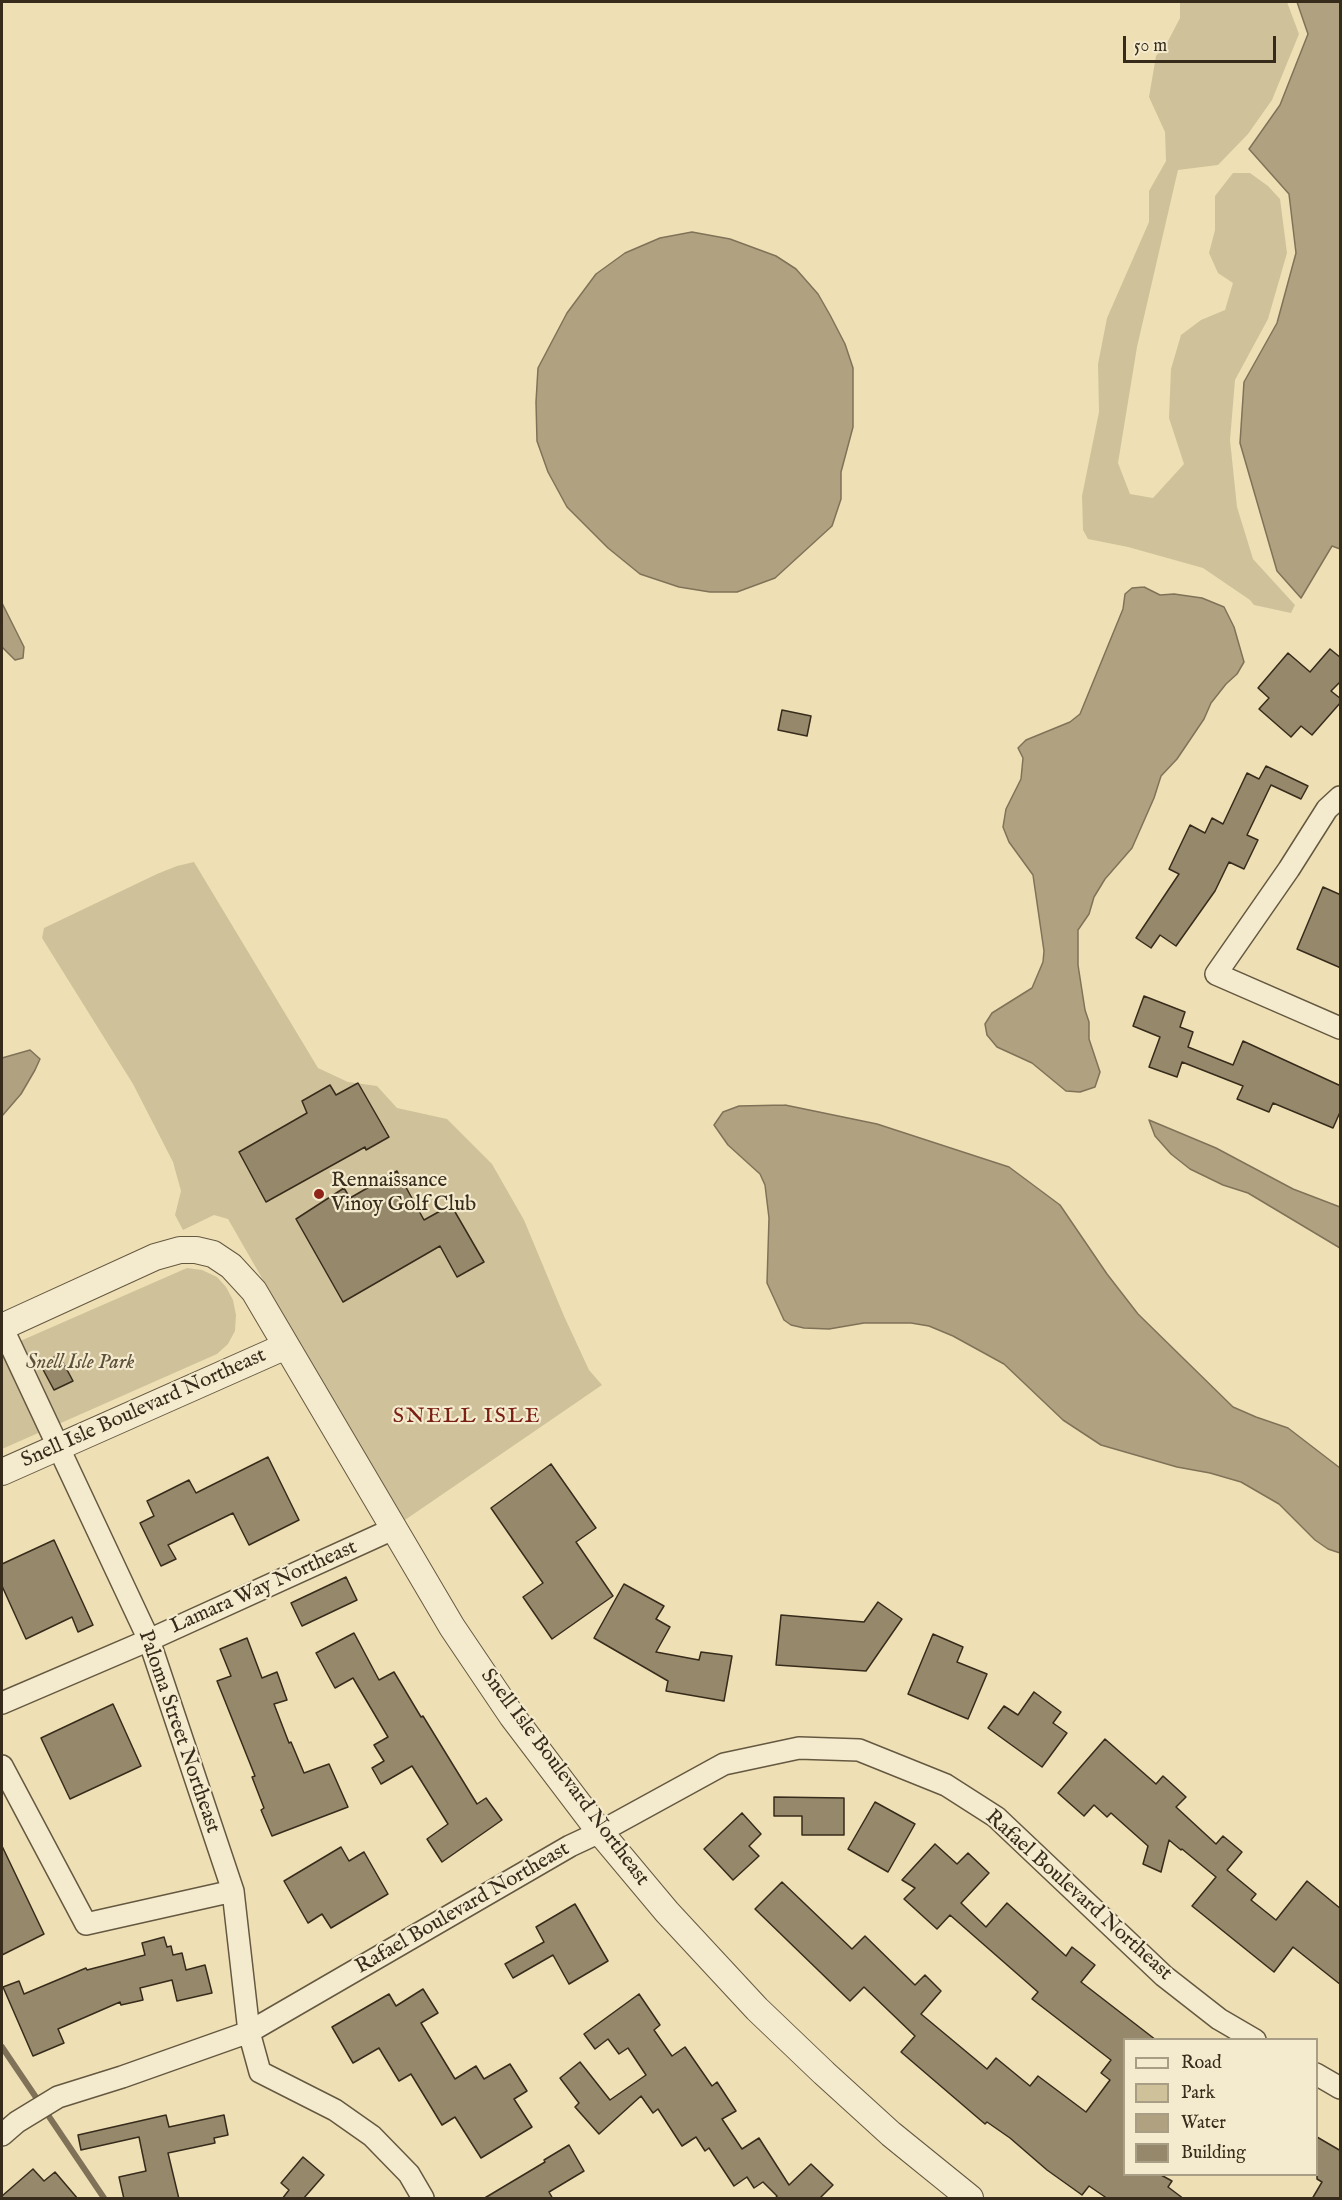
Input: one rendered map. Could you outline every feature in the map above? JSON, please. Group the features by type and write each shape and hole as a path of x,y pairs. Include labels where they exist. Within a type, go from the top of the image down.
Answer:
{"street":[{"path":"1341,797 1327,809 1289,869 1216,974 1341,1028"},
{"name":"Snell Isle Boulevard Northeast","path":"2,1327 155,1257 180,1250 196,1250 213,1254 231,1266 254,1291 452,1627 512,1716 600,1832 667,1912 758,2009 891,2134 970,2199"},
{"name":"Paloma Street Northeast","path":"2,1327 149,1640 233,1891 249,2032 260,2072 335,2110 372,2136 409,2174 423,2199"},
{"name":"Snell Isle Boulevard Northeast","path":"2,1472 286,1346"},
{"name":"Lamara Way Northeast","path":"2,1703 149,1640 393,1529"},
{"name":"Rafael Boulevard Northeast","path":"9,2129 58,2097 249,2032 570,1846 724,1764 799,1748 859,1750 946,1785 996,1817 1164,1976 1219,2019 1252,2038"},
{"path":"2,1766 86,1924 233,1891"},
{"path":"1318,2075 1341,2088"}],"green space":[{"path":"1180,2 1287,2 1299,34 1272,100 1248,134 1218,165 1178,170 1137,347 1118,463 1130,494 1153,498 1184,464 1169,418 1171,369 1181,335 1201,320 1225,310 1233,283 1218,273 1209,253 1215,230 1215,196 1233,173 1250,173 1268,186 1280,199 1287,253 1268,319 1235,380 1230,440 1237,507 1253,559 1295,605 1291,613 1254,605 1203,568 1128,547 1088,539 1083,530 1082,496 1099,412 1098,364 1107,318 1149,222 1149,191 1166,161 1165,132 1149,97 1156,56 1167,43 1180,18"},
{"path":"194,862 318,1068 348,1082 377,1086 397,1108 447,1119 492,1164 524,1220 589,1370 602,1385 402,1522 228,1219 214,1215 183,1230 175,1215 181,1191 173,1162 133,1084 42,938 44,928 157,874"},
{"name":"Snell Isle Park","path":"187,1268 202,1270 217,1277 226,1287 233,1300 236,1315 235,1331 228,1344 217,1354 2,1449 2,1349"}],"water":[{"path":"1297,2 1340,2 1340,549 1332,546 1301,598 1277,571 1240,443 1244,382 1277,323 1296,253 1289,194 1249,149 1280,105 1308,34"},
{"path":"692,232 730,239 776,256 796,269 818,294 845,344 853,368 853,427 841,472 841,499 832,526 775,578 737,592 710,592 679,587 640,574 608,548 567,507 548,472 537,441 538,368 567,313 596,274 625,253 660,238"},
{"path":"1144,587 1160,595 1174,594 1202,598 1224,607 1234,627 1244,662 1237,674 1211,703 1204,719 1177,759 1161,776 1132,848 1105,879 1094,897 1089,914 1078,930 1078,965 1089,1022 1089,1039 1100,1072 1095,1087 1080,1092 1066,1091 1032,1063 997,1047 987,1035 985,1024 992,1013 1032,988 1043,962 1044,951 1033,875 1009,842 1003,827 1006,809 1021,779 1023,758 1018,748 1026,740 1070,722 1080,714 1123,609 1125,594 1132,588"},
{"path":"2,603 24,647 23,658 15,660 2,647"},
{"path":"30,1050 40,1059 21,1094 2,1116 2,1058"},
{"path":"785,1105 877,1124 1009,1167 1060,1205 1107,1274 1138,1314 1233,1407 1288,1428 1340,1468 1340,1553 1328,1549 1315,1540 1279,1504 1241,1482 1177,1467 1101,1445 1063,1420 1004,1364 953,1336 929,1326 911,1323 864,1323 829,1329 804,1328 791,1325 784,1320 767,1283 769,1218 765,1185 760,1174 728,1145 714,1125 723,1112 739,1106"},
{"path":"1149,1120 1216,1148 1293,1189 1340,1207 1340,1248 1248,1193 1223,1185 1190,1169 1171,1154 1155,1136"}],"building":[{"path":"1330,649 1341,658 1341,681 1331,691 1341,699 1341,702 1312,735 1301,726 1291,737 1259,709 1269,698 1258,688 1288,653 1310,672"},
{"path":"782,710 811,716 807,736 778,730"},
{"path":"1266,766 1308,786 1301,799 1271,785 1247,835 1258,840 1244,869 1229,862 1215,891 1176,946 1160,935 1151,948 1136,938 1179,874 1169,869 1190,825 1205,833 1212,818 1223,824 1247,773 1259,779"},
{"path":"1323,887 1341,895 1341,968 1297,949"},
{"path":"1144,996 1185,1012 1180,1027 1193,1032 1188,1047 1233,1065 1243,1041 1341,1086 1341,1110 1333,1128 1273,1103 1269,1112 1237,1099 1243,1086 1182,1062 1177,1077 1149,1067 1160,1037 1133,1026"},
{"path":"358,1083 389,1137 366,1150 365,1147 266,1202 239,1152 307,1113 302,1101 330,1085 336,1095"},
{"path":"397,1171 424,1220 451,1205 484,1262 457,1277 440,1246 343,1302 296,1219 344,1188 350,1198"},
{"path":"59,1355 73,1381 54,1390 40,1364"},
{"path":"268,1457 299,1520 249,1545 233,1513 168,1545 176,1559 161,1566 140,1523 154,1516 147,1501 189,1480 196,1493"},
{"path":"551,1464 596,1528 576,1542 613,1596 552,1639 523,1597 543,1583 491,1508"},
{"path":"54,1540 93,1625 78,1632 72,1617 26,1639 2,1586 2,1564"},
{"path":"346,1577 357,1600 302,1626 291,1603"},
{"path":"624,1584 664,1606 656,1619 670,1627 656,1652 699,1660 701,1652 732,1656 724,1701 666,1691 668,1681 594,1638"},
{"path":"878,1602 902,1619 866,1671 776,1665 781,1615 864,1622"},
{"path":"354,1633 379,1680 394,1672 477,1804 486,1798 502,1820 442,1862 427,1839 448,1824 412,1766 381,1784 372,1768 384,1761 374,1745 388,1737 353,1678 335,1688 316,1653"},
{"path":"933,1634 963,1647 957,1662 987,1674 968,1719 908,1694"},
{"path":"247,1638 262,1678 277,1672 287,1700 274,1704 304,1773 329,1764 348,1807 272,1836 261,1810 264,1808 252,1777 255,1776 217,1681 231,1676 220,1649"},
{"path":"1034,1692 1061,1712 1053,1723 1067,1733 1042,1767 988,1728 1004,1706 1018,1715"},
{"path":"113,1704 141,1766 70,1799 41,1738"},
{"path":"1105,1739 1156,1784 1163,1776 1186,1797 1176,1807 1216,1844 1223,1836 1242,1852 1227,1870 1256,1894 1251,1900 1276,1920 1307,1881 1341,1909 1341,1985 1293,1947 1274,1972 1192,1906 1216,1877 1169,1840 1161,1872 1143,1864 1148,1846 1111,1813 1107,1817 1094,1805 1084,1816 1058,1793"},
{"path":"774,1797 844,1798 844,1835 802,1835 802,1816 774,1816"},
{"path":"875,1802 915,1824 888,1872 848,1849"},
{"path":"742,1813 761,1834 749,1846 759,1856 733,1880 704,1849"},
{"path":"935,1844 957,1864 968,1853 989,1873 961,1903 986,1927 1007,1903 1066,1956 1072,1947 1095,1965 1081,1982 1153,2038 1123,2038 1123,2176 1163,2176 1172,2181 1168,2187 1184,2199 1108,2199 1089,2186 1082,2195 1047,2170 1010,2138 987,2122 985,2124 901,2052 915,2036 864,1987 850,2001 755,1909 782,1882 852,1949 865,1936 915,1985 925,1975 941,1991 921,2014 987,2069 996,2058 1030,2086 1038,2076 1086,2112 1110,2080 1101,2073 1111,2060 1032,1999 1038,1992 950,1915 937,1929 904,1899 915,1888 902,1880"},
{"path":"2,1846 44,1934 2,1955"},
{"path":"341,1847 349,1861 364,1852 388,1894 331,1928 322,1914 308,1923 284,1881"},
{"path":"575,1904 608,1961 569,1984 553,1955 513,1978 505,1964 544,1942 536,1927"},
{"path":"164,1937 167,1947 171,1946 173,1955 182,1953 186,1970 205,1965 212,1993 177,2001 172,1980 140,1988 143,2000 121,2005 120,2002 58,2029 64,2043 33,2056 3,1987 19,1981 24,1994 86,1968 87,1970 145,1955 142,1943"},
{"path":"423,1989 438,2013 421,2023 455,2079 476,2066 484,2079 510,2064 527,2091 514,2099 532,2127 481,2158 455,2117 442,2125 411,2074 399,2081 379,2048 353,2063 332,2027 389,1994 396,2006"},
{"path":"639,1994 660,2025 654,2030 672,2056 685,2047 712,2086 717,2082 736,2111 722,2119 742,2149 759,2138 789,2185 811,2164 833,2185 819,2199 775,2199 777,2196 763,2182 754,2188 747,2177 734,2186 709,2148 705,2151 696,2137 682,2146 658,2109 653,2113 641,2096 599,2134 575,2107 579,2103 560,2078 580,2062 610,2100 646,2075 628,2048 619,2054 608,2039 595,2049 584,2034"},
{"path":"166,2115 169,2127 224,2115 228,2135 214,2138 215,2143 168,2153 179,2199 124,2199 119,2177 146,2171 139,2137 81,2150 78,2135"},
{"path":"1318,2138 1341,2151 1341,2199 1312,2199 1322,2182 1317,2179"},
{"path":"569,2145 584,2171 549,2192 553,2199 483,2199 545,2162 544,2160"},
{"path":"303,2157 324,2175 303,2199 282,2199 289,2190 281,2183"},
{"path":"33,2169 44,2181 55,2172 78,2199 2,2199 2,2196"}],"waterway":[{"path":"2,2047 104,2198"}],"place":[{"name":"Rennaissance Vinoy Golf Club","path":"319,1194"}],"district":[{"name":"SNELL ISLE","path":"467,1417"}]}
